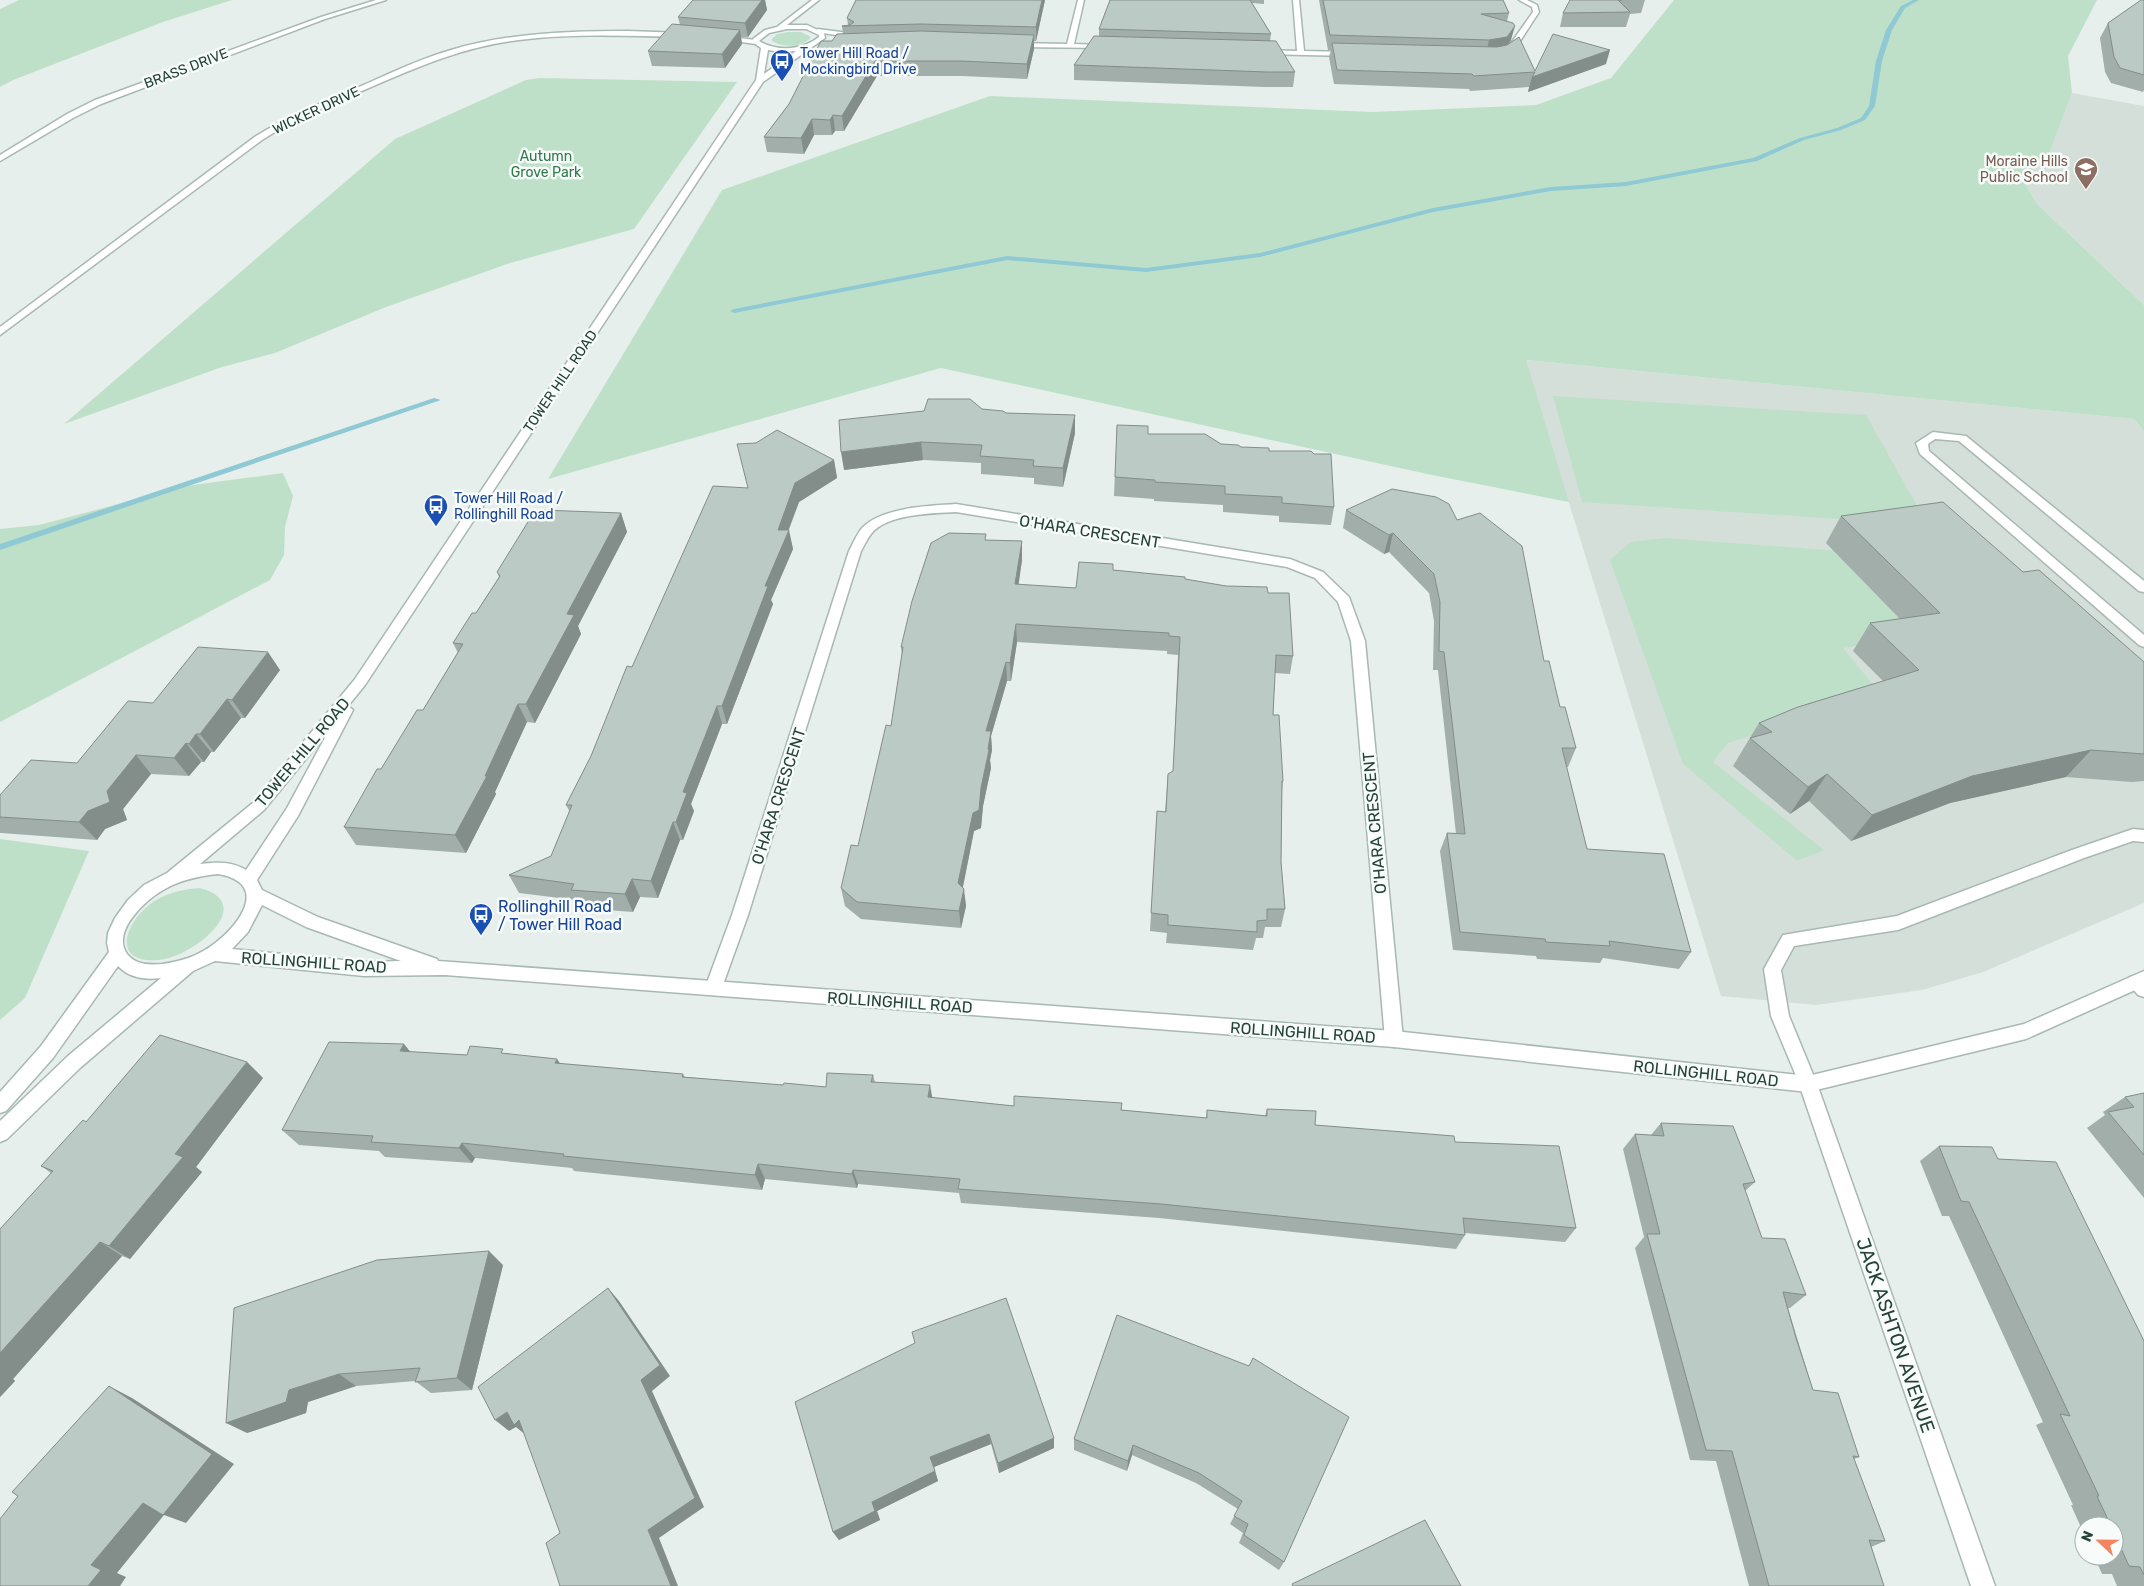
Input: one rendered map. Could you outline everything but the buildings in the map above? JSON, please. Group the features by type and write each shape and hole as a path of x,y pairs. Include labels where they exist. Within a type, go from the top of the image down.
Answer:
{"street":[{"name":"BRASS DRIVE","path":"0,159 70,116 98,102 323,18 383,0"},
{"path":"1070,46 1081,0"},
{"path":"1296,0 1301,53"},
{"path":"1502,57 1510,52 1536,12 1535,6 1522,0"},
{"path":"809,46 822,38 822,34 814,24 816,1"},
{"path":"780,27 816,1"},
{"path":"830,44 785,50 765,47 756,42 712,36 761,33 780,27 801,27 814,24 864,37"},
{"name":"WICKER DRIVE","path":"0,332 259,138 290,120 338,98 435,58 500,40 548,34 581,33 690,35"},
{"path":"756,42 761,33"},
{"path":"848,43 857,43"},
{"path":"1001,44 1118,48"},
{"name":"TOWER HILL ROAD","path":"173,877 259,806 360,682 760,80 809,46"},
{"name":"TOWER HILL ROAD","path":"760,80 765,47"},
{"path":"1253,52 1360,55"},
{"path":"2144,588 1962,438 1933,435 1922,443 1924,452 2144,642"},
{"name":"O'HARA CRESCENT","path":"714,988 740,915 855,551 866,530 888,518 916,510 956,508 1290,563 1319,575 1344,600 1358,641 1394,1039"},
{"name":"TOWER HILL ROAD","path":"252,887 360,682"},
{"name":"JACK ASHTON AVENUE","path":"1983,1586 1808,1084 1780,1016 1772,969 1789,940 1898,923 2087,851 2133,836 2144,836"},
{"path":"0,1133 74,1062 186,967 214,954 234,938 247,922 254,906 252,887 236,872 218,868 196,870 173,877 151,889 133,905 120,922 114,939 116,955 127,966 144,972 186,967"},
{"name":"ROLLINGHILL ROAD","path":"252,887 328,928 445,968"},
{"name":"ROLLINGHILL ROAD","path":"214,954 364,968 445,968 1394,1039 1808,1084 2026,1031 2141,984"},
{"path":"0,1105 47,1052 116,955"}],"shaded area":[{"name":"Moraine Hills Public School","path":"2072,93 2144,106 2144,305 2037,204 2021,177 2048,157"},
{"path":"1525,360 2134,419 2144,431 2144,903 1983,972 1922,990 1816,1005 1721,996"}],"green space":[{"path":"19,0 232,0 163,22 13,80 0,87 0,9"},
{"path":"1674,0 2097,0 2068,56 2072,93 2048,157 2021,177 2037,204 2144,305 2144,431 2134,419 1526,360 1569,502 1432,475 941,368 548,479 722,190 990,96 1373,112 1536,105 1611,78"},
{"path":"801,32 811,37 808,41 792,46 775,43 771,40 777,34"},
{"name":"Autumn Grove Park","path":"540,78 737,82 634,229 510,263 386,307 275,353 222,367 64,424 395,139 526,80"},
{"path":"1553,396 1866,415 1928,525 1582,502"},
{"path":"283,473 293,496 285,527 284,555 270,580 0,722 0,529 39,525 186,486"},
{"path":"1665,538 1963,560 1934,635 1843,648 1880,693 1728,743 1713,762 1824,850 1797,861 1683,764 1610,560 1630,542"},
{"path":"0,839 89,851 25,998 0,1020"},
{"path":"200,888 217,896 223,906 222,917 214,929 188,950 173,957 159,960 143,959 133,955 128,948 127,938 130,928 146,908 156,900 167,895 183,890"}],"waterway":[{"path":"734,311 1007,258 1146,270 1260,255 1433,210 1551,189 1626,184 1755,160 1802,139 1839,129 1863,119 1872,106 1879,61 1889,30 1903,7 1917,0"},
{"path":"0,547 437,400"}],"place":[{"name":"Tower Hill Road / Mockingbird Drive","path":"782,82"},
{"name":"Moraine Hills Public School","path":"2086,190"},
{"name":"Tower Hill Road / Rollinghill Road","path":"436,527"},
{"name":"Rollinghill Road / Tower Hill Road","path":"481,936"}]}
